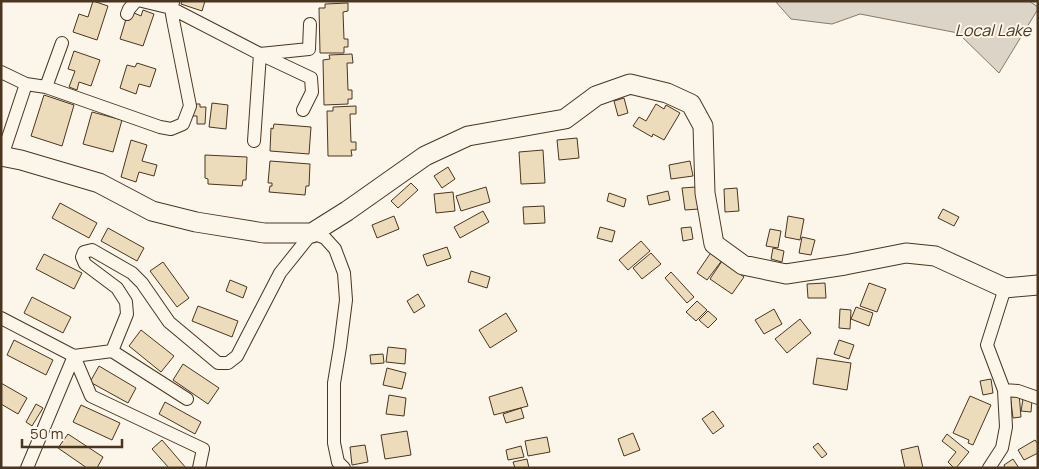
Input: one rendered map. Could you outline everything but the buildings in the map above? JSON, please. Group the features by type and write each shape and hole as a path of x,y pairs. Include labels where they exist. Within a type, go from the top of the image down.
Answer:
{"main road":[{"path":"2,156 99,183 152,211 196,222 264,233 312,234 425,156 468,136 565,119 596,96 630,84 667,93 691,104 703,126 705,193 714,244 743,265 786,274 906,253 935,256 1005,288 1038,285"}],"street":[{"path":"127,14 136,1"},
{"path":"142,1 172,4 260,54 311,78 312,92 303,110"},
{"path":"1,72 26,84 46,88 160,127 171,129 183,124 190,106 173,20 172,4"},
{"path":"260,54 309,50 310,24"},
{"path":"46,88 62,43"},
{"path":"254,141 260,54"},
{"path":"2,156 26,84"},
{"path":"112,352 127,314 126,302 117,288 85,264 82,257 84,252 92,250 132,273 142,283 169,322 218,363 228,363 237,356 280,273 312,234 325,238 335,249 344,274 346,300 334,382 334,443 338,462 344,468"},
{"path":"988,468 1002,448 1006,427 1004,390 987,345 1005,288"},
{"path":"1,318 74,356 112,352 188,399"},
{"path":"27,468 74,356"},
{"path":"74,356 91,396 203,449 199,468"},
{"path":"1004,390 1018,391 1038,398"}],"water":[{"name":"Local Lake","path":"775,1 1029,1 1038,9 999,73 958,33 860,14 832,24 791,19"}]}
